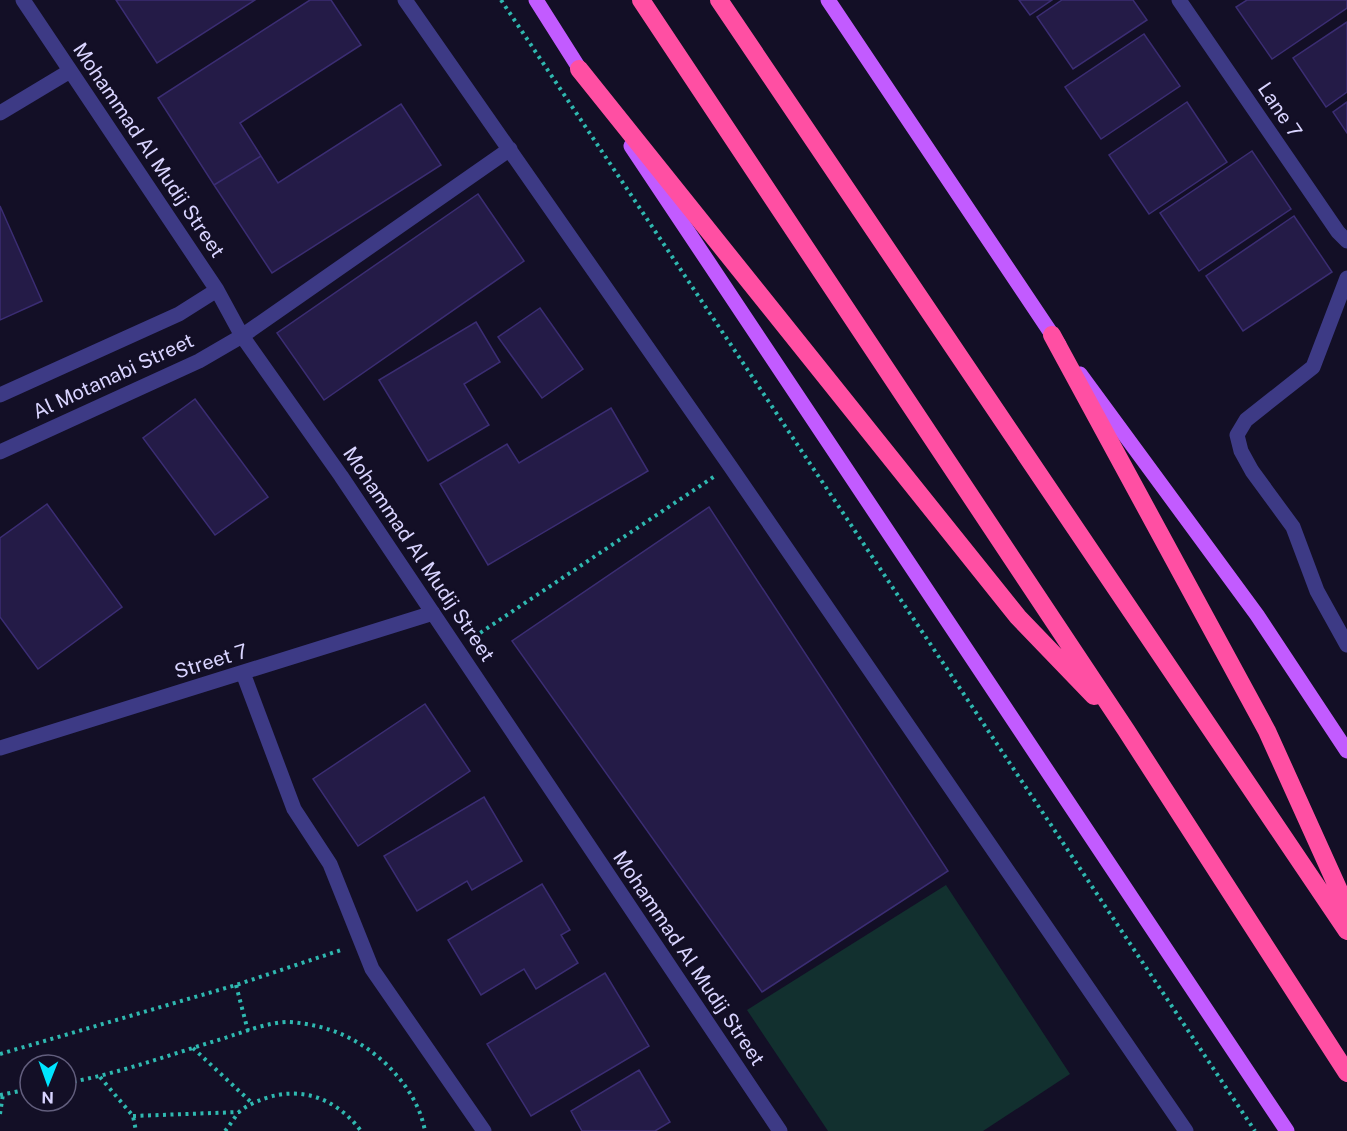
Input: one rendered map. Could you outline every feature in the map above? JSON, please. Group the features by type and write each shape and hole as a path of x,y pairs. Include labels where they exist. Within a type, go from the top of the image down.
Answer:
{"highway":[{"path":"641,0 1126,730 1347,1073"},
{"path":"719,0 1347,931"},
{"path":"579,69 1018,617 1126,730"},
{"path":"1052,335 1267,731 1347,908"}],"main road":[{"path":"536,0 579,69 1287,1131"},
{"path":"828,0 1052,335 1257,615 1347,751"}],"street":[{"name":"Mohammad Al Mudij Street","path":"23,0 217,290 242,336 434,613 780,1131"},
{"path":"405,0 730,466 1180,1129"},
{"name":"Lane 7","path":"1179,0 1347,242"},
{"path":"0,112 70,71"},
{"name":"Al Motanabi Street","path":"0,452 199,361 242,336 510,149"},
{"path":"1347,278 1313,367 1246,420 1237,435 1240,451 1252,471 1293,527 1317,591 1347,645"},
{"name":"Al Motanabi Street","path":"0,395 179,314 217,290"},
{"name":"Street 7","path":"0,748 434,613"},
{"path":"243,674 294,809 330,864 372,969 484,1131"}],"path":[{"path":"501,0 1255,1131"},
{"path":"457,648 730,466"},
{"path":"0,1054 236,985 362,944"},
{"path":"236,985 248,1031"},
{"path":"78,1081 100,1077 248,1031 287,1022 337,1030 368,1048 402,1079 422,1116 425,1131"},
{"path":"192,1048 252,1103"},
{"path":"100,1077 132,1116 136,1131"},
{"path":"0,1114 2,1094 18,1091"},
{"path":"225,1131 240,1112 252,1103 281,1093 312,1094 339,1107 361,1131"},
{"path":"132,1116 240,1112"}],"green space":[{"path":"946,885 1070,1074 983,1131 828,1131 747,1010"}],"building":[{"path":"116,0 255,0 157,63"},
{"path":"310,0 331,0 361,45 240,123 261,156 214,185 158,98"},
{"path":"1019,0 1052,0 1030,15"},
{"path":"1062,0 1133,0 1147,20 1073,69 1037,17"},
{"path":"1247,0 1347,0 1347,8 1272,59 1236,7"},
{"path":"1347,22 1347,92 1326,107 1293,58"},
{"path":"1144,34 1180,86 1101,139 1065,87"},
{"path":"1187,102 1227,162 1149,214 1109,155"},
{"path":"1347,102 1347,133 1333,112"},
{"path":"401,104 441,165 272,273 214,185 261,156 278,183"},
{"path":"1252,151 1291,209 1199,271 1160,213"},
{"path":"478,194 524,261 324,400 277,333"},
{"path":"0,206 42,301 0,320"},
{"path":"1294,216 1332,272 1243,331 1206,276"},
{"path":"540,308 583,369 542,398 498,337"},
{"path":"476,322 500,362 464,384 489,425 428,461 379,380"},
{"path":"195,399 268,497 215,535 143,438"},
{"path":"611,408 648,471 488,565 440,484 507,444 519,463"},
{"path":"47,504 122,607 38,669 0,617 0,538"},
{"path":"709,507 948,871 762,992 512,641"},
{"path":"425,704 470,771 358,846 313,779"},
{"path":"484,797 522,861 472,890 467,881 417,911 384,856"},
{"path":"542,884 570,930 561,935 578,963 536,989 524,969 481,995 448,940"},
{"path":"605,973 649,1046 531,1116 487,1044"},
{"path":"639,1070 670,1122 655,1131 582,1131 571,1111"}]}
